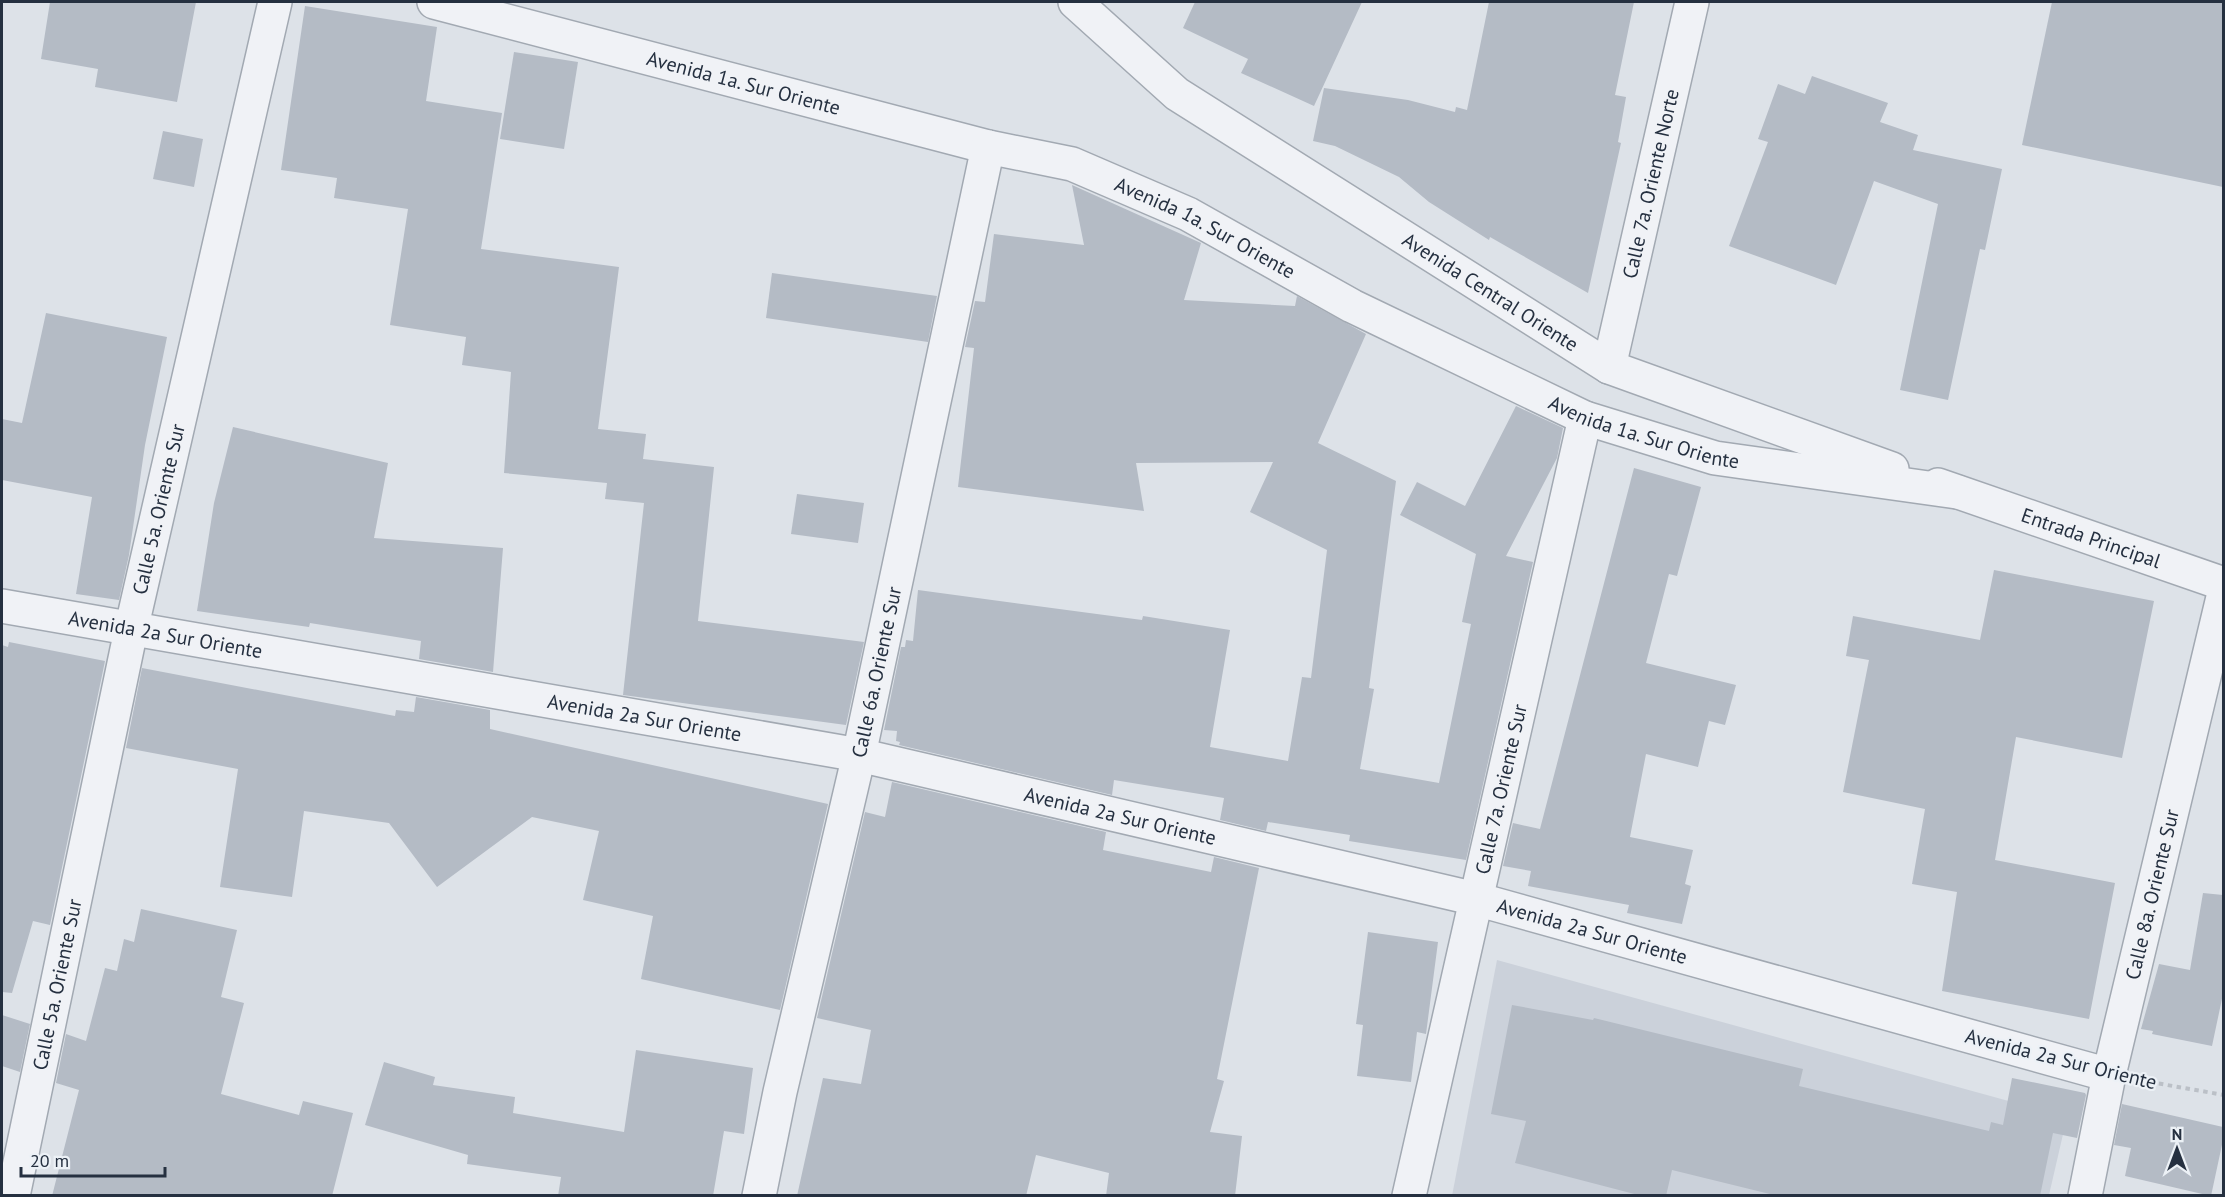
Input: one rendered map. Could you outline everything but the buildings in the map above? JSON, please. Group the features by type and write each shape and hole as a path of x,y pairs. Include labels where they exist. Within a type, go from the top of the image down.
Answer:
{"street":[{"name":"Calle 5a. Oriente Sur","path":"13,1196 130,630 275,2"},
{"name":"Avenida 1a. Sur Oriente","path":"434,2 988,147 1072,164 1188,214 1352,306 1585,418 1715,458 1957,492"},
{"name":"Avenida Central Oriente","path":"1076,2 1177,94 1609,367 1957,492"},
{"name":"Calle 7a. Oriente Norte","path":"1609,367 1692,2"},
{"name":"Calle 6a. Oriente Sur","path":"759,1196 780,1092 859,755 988,147"},
{"name":"Calle 7a. Oriente Sur","path":"1410,1196 1585,418"},
{"name":"Entrada Principal","path":"1957,492 2223,584"},
{"name":"Calle 8a. Oriente Sur","path":"2085,1196 2109,1075 2223,593"},
{"name":"Avenida 2a Sur Oriente","path":"2,606 859,755 1476,899 2109,1075"}],"path":[{"name":"Avenida 2a Sur Oriente","path":"2109,1075 2223,1095"}],"shaded area":[{"path":"1497,960 2067,1117 2049,1195 1452,1196"}]}
